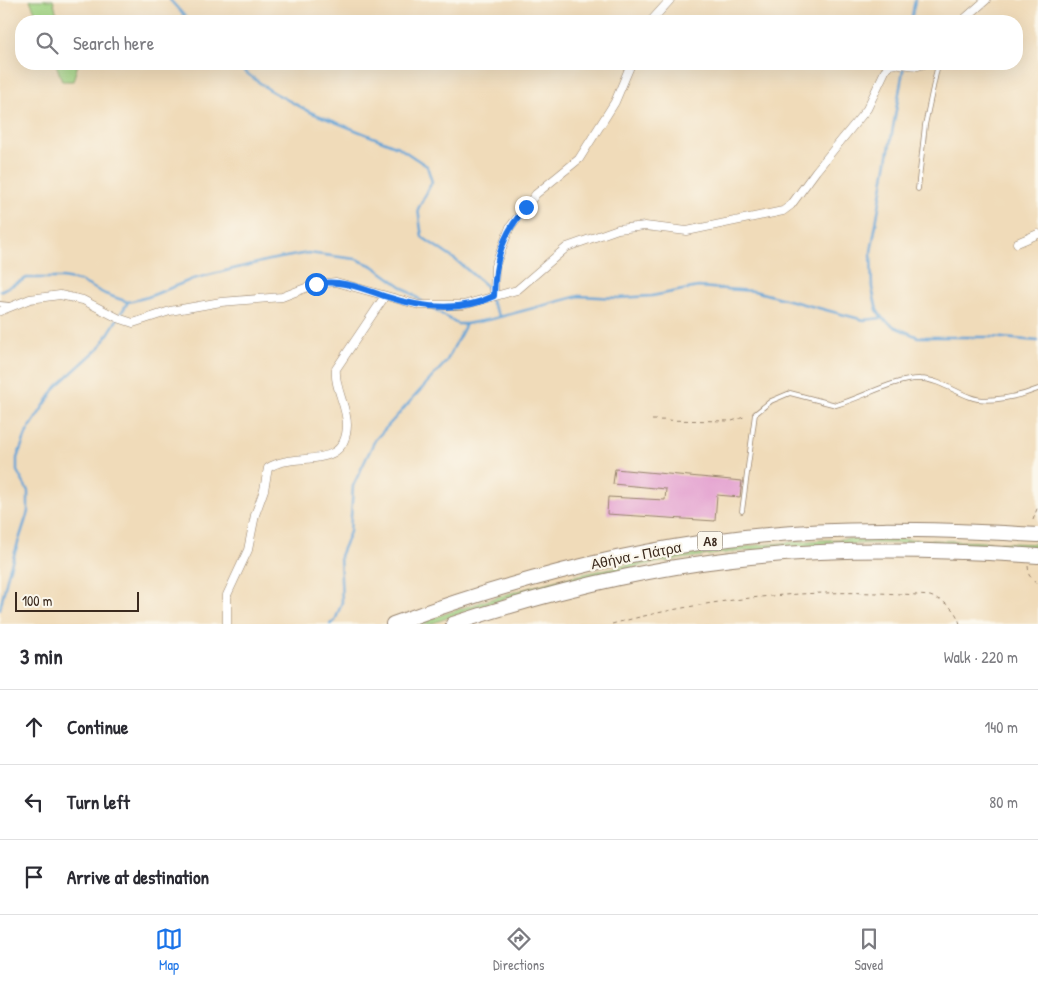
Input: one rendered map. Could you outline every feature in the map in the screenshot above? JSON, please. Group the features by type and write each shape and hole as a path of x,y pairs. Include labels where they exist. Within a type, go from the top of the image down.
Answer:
{"highway":[{"name":"Αθήνα - Πάτρα","path":"393,624 471,596 564,570 657,550 728,539 804,532 880,530 1038,535"},
{"name":"Αθήνα - Πάτρα","path":"452,624 582,586 730,559 792,553 874,550 1038,556"}],"street":[{"path":"656,15 670,0"},
{"path":"969,15 986,0"},
{"path":"494,296 495,266 510,227 536,194 579,159 615,102 628,70"},
{"path":"0,311 41,296 66,296 133,323 170,312 221,302 282,297 326,282 344,283 384,296 430,307 463,305 494,296 506,295 517,290 567,247 618,229 653,226 672,230 686,230 783,212 791,205 816,171 867,109 886,70"},
{"path":"1017,243 1038,234"},
{"path":"227,624 227,595 248,550 268,468 283,461 324,457 341,446 345,438 346,409 335,376 336,369 384,296"}],"lane":[{"path":"918,188 924,125 937,70"},
{"path":"0,304 15,305"},
{"path":"742,512 755,414 784,394 790,393 836,405 852,398 918,378 938,383 979,399 1009,398 1038,389"}],"path":[{"path":"652,420 701,423 732,422 755,414"},
{"path":"1033,520 1038,506"},
{"path":"1028,566 1029,574 1038,586"},
{"path":"612,624 697,605 815,592 930,596 943,601 954,611 960,624"}],"green space":[{"path":"30,0 53,0 59,15 36,15"},
{"path":"58,70 76,70 73,81 62,81"},
{"path":"873,538 1038,544 1038,548 881,543 805,546 730,553 655,563 580,579 505,599 430,624 417,624 529,588 642,562 756,545"}],"building":[{"path":"615,469 742,481 740,497 717,495 715,521 607,514 608,497 665,500 666,489 613,484"}],"waterway":[{"path":"170,0 184,15"},
{"path":"912,15 915,0"},
{"path":"242,70 271,91 310,112 398,147 427,166 432,182 418,209 422,237 457,261 486,286 489,298 500,317"},
{"path":"903,70 871,252 872,288 877,310 882,318 895,327 918,337 991,337 1038,341"},
{"path":"0,291 27,278 62,278 80,281 105,294 128,302 148,297 193,279 269,260 308,253 356,259 373,266 423,302"},
{"path":"432,308 457,324 466,324 579,296 618,298 652,296 698,287 754,291 864,320 882,318"},
{"path":"0,609 8,574 28,512 28,491 17,471 17,458 27,432 56,387 100,347 128,302"},
{"path":"330,624 335,621 342,602 340,556 350,532 353,486 375,440 446,362 466,324"}],"route":[{"path":"316,284 326,282 344,283 410,304 430,307 463,305 490,298 494,296 495,266 503,242 510,227 526,207"}]}
